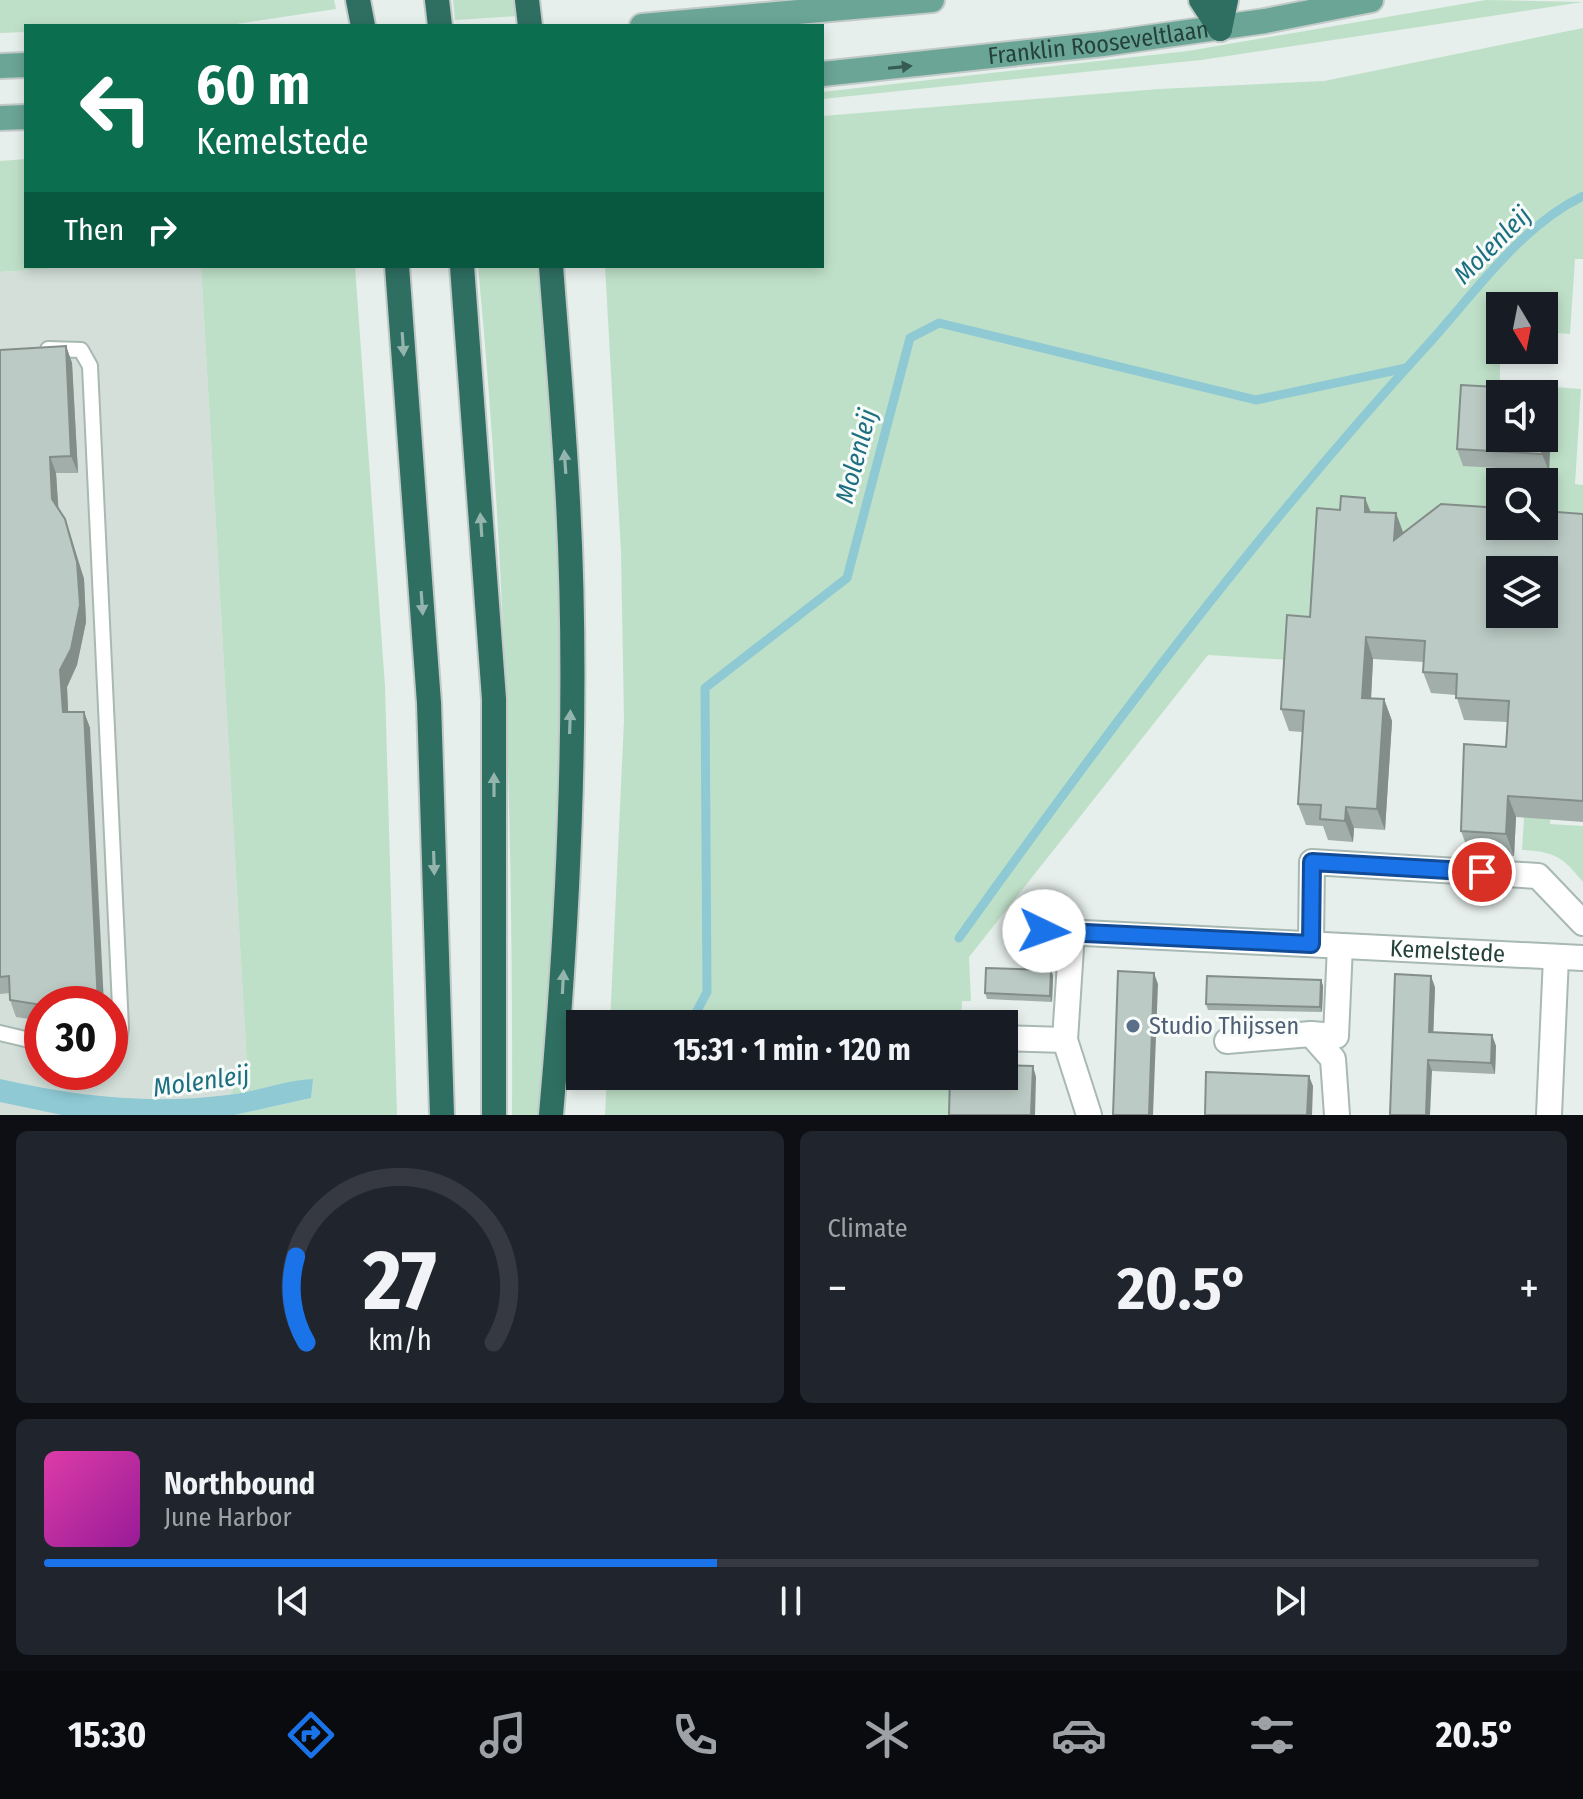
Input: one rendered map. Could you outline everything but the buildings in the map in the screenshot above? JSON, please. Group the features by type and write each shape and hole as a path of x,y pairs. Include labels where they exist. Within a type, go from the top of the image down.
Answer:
{"highway":[{"path":"358,0 363,24"},
{"path":"374,0 377,24"},
{"path":"437,0 440,24"},
{"path":"527,0 530,24"},
{"path":"1201,0 1220,29"},
{"path":"1220,29 1226,0"},
{"path":"397,268 429,703 442,1115"},
{"path":"462,268 494,699 494,1115"},
{"path":"551,268 568,504 571,698 563,986 551,1115"}],"main road":[{"path":"664,24 932,0"},
{"name":"Franklin Rooseveltlaan","path":"824,74 1220,29 1371,0"},
{"path":"0,66 24,65"},
{"path":"0,118 24,117"}],"street":[{"path":"1311,944 1312,862 1538,876 1583,923"},
{"name":"Kemelstede","path":"1044,931 1583,958"},
{"path":"1072,932 1065,1040 1089,1115"},
{"path":"1227,1041 1311,1034 1336,1036 1340,946"},
{"path":"1549,1115 1556,957"},
{"path":"1311,1034 1333,1059 1337,1115"},
{"path":"1018,1038 1065,1040"}],"lane":[{"path":"29,350 81,350 90,366 119,986"},
{"path":"0,1033 24,1039"}],"shaded area":[{"path":"62,268 201,268 247,1066 219,1115 0,1115 0,272"}],"green space":[{"path":"0,0 334,0 336,9 236,24 24,24 24,32 0,33"},
{"path":"453,0 517,0 518,16 455,20"},
{"path":"1486,0 1583,2 1201,60 824,99 824,92 1188,51"},
{"path":"1583,28 1583,259 1575,259 1570,334 1558,333 1558,292 1486,292 1486,364 1500,364 1500,380 1486,380 1486,452 1558,452 1558,387 1581,389 1575,484 1583,485 1583,563 1575,534 1520,556 1486,556 1486,570 1313,639 1289,660 1208,655 969,957 971,1001 962,1001 962,1010 611,1010 624,720 621,552 605,268 824,268 824,116 1159,89 1324,81"},
{"path":"24,159 24,268 62,268 0,272 0,161"},
{"path":"201,268 355,268 385,686 397,1115 235,1115 311,1098 312,1079 230,1095 247,1066"},
{"path":"478,268 547,268 562,542 564,718 546,1115 512,1115 506,690"},
{"path":"1525,801 1551,802 1550,824 1583,826 1583,882 1557,857 1522,850"},
{"path":"606,1090 958,1090 957,1115 605,1115"}],"water":[{"path":"0,1079 24,1084 24,1090 170,1099 239,1093 313,1079 311,1098 235,1115 62,1115 0,1102"}],"waterway":[{"name":"Molenleij","path":"959,938 1186,632 1306,484 1501,261 1539,224 1583,196"},
{"name":"Molenleij","path":"697,1010 707,992 705,688 847,578 910,338 939,323 1256,400 1406,368"}],"place":[{"name":"Studio Thijssen","path":"1133,1026"}],"route":[{"path":"1044,931 1311,944 1312,862 1482,872"}]}
